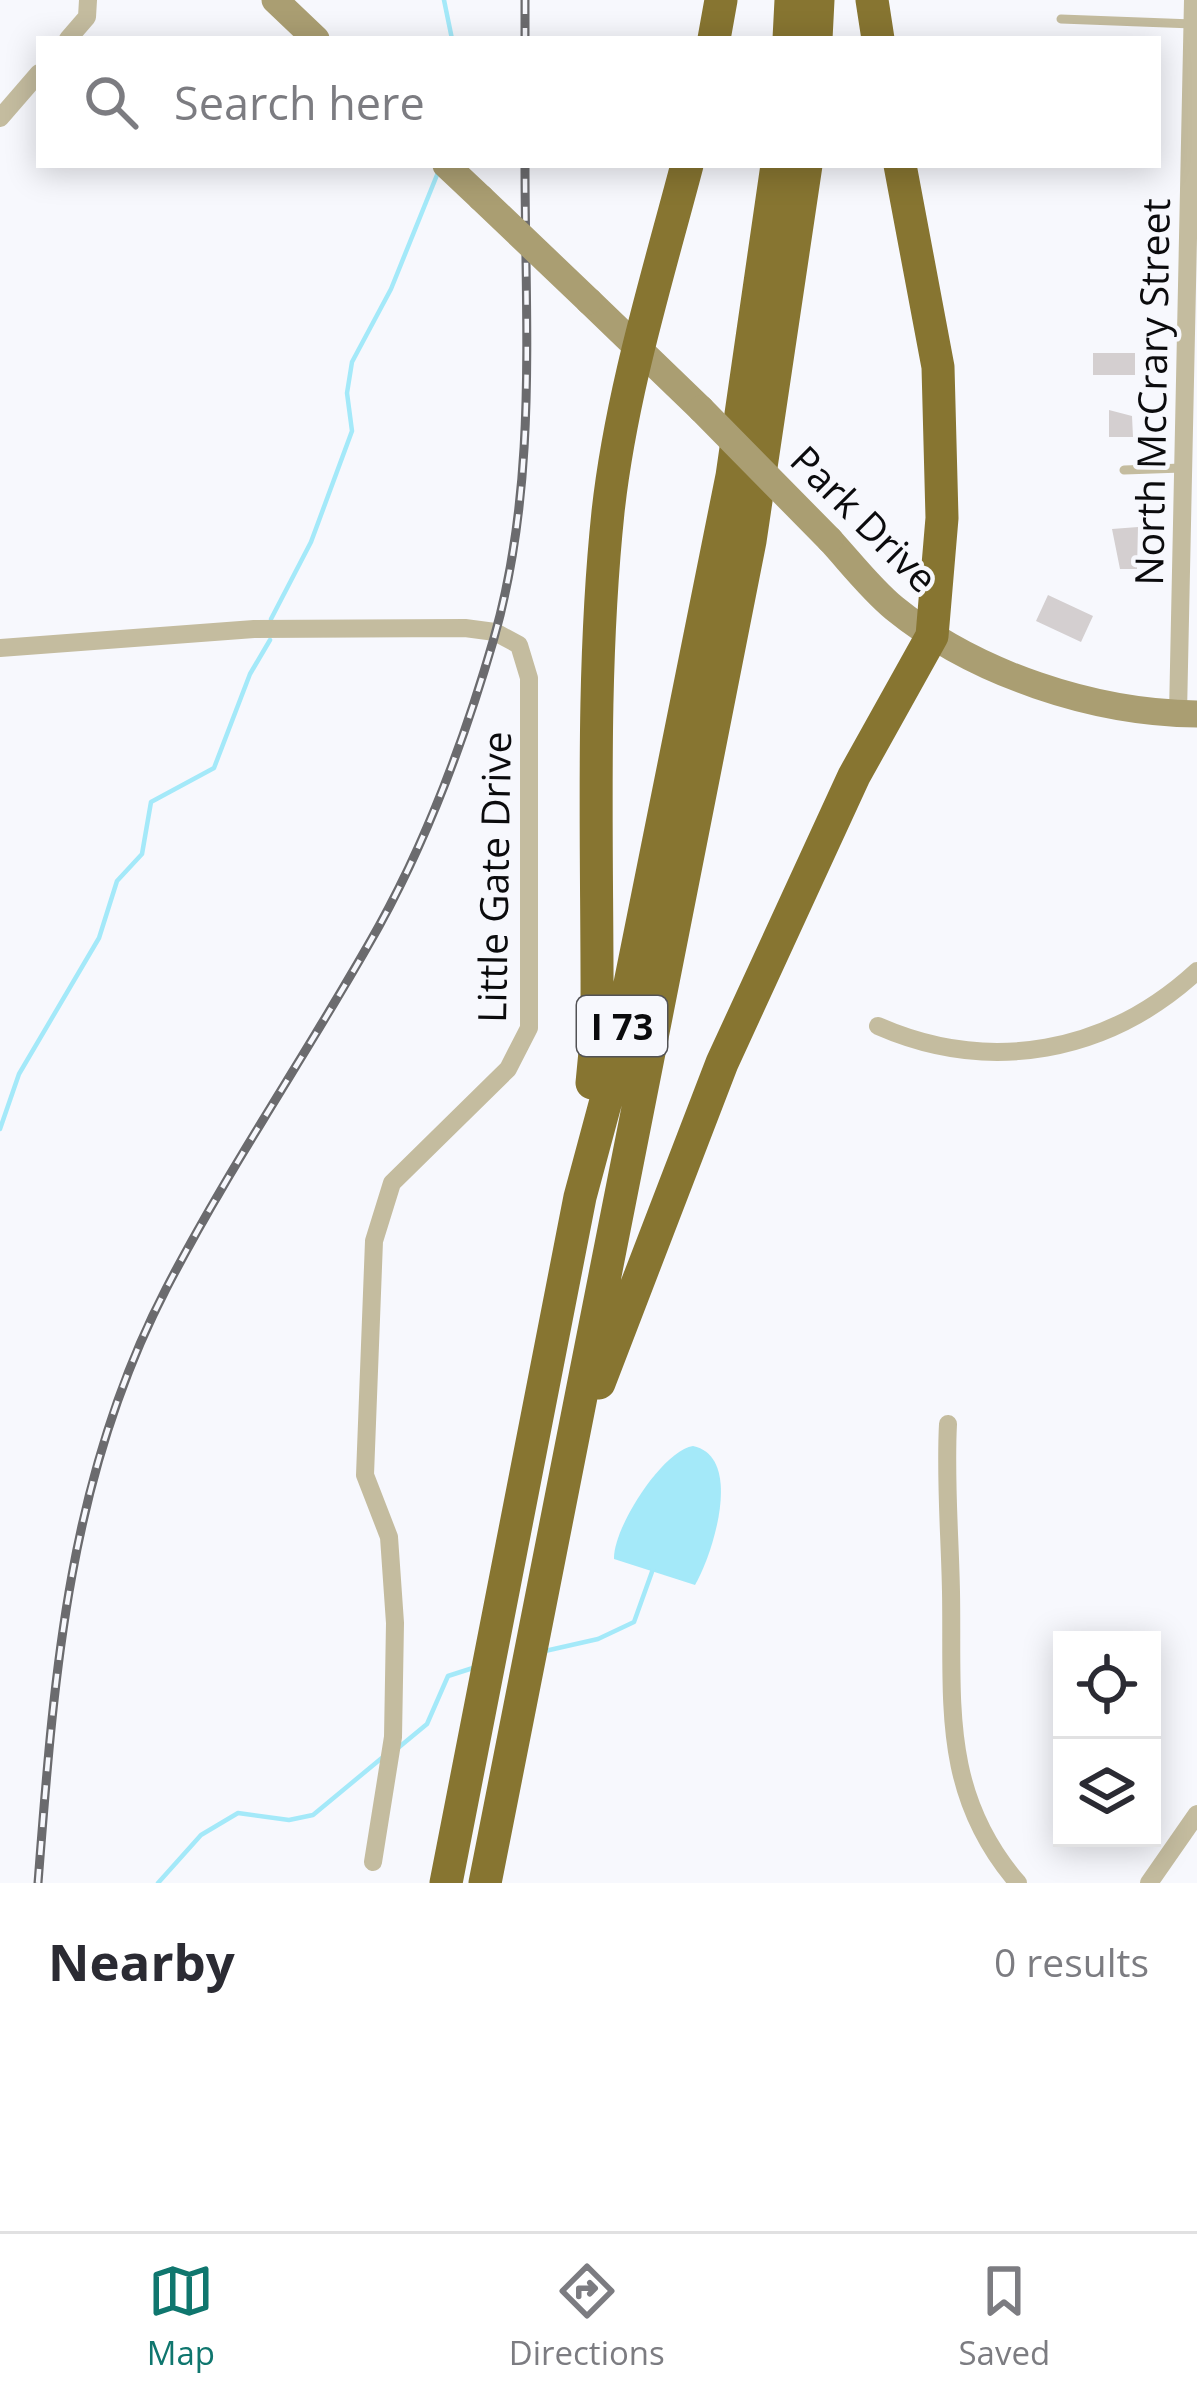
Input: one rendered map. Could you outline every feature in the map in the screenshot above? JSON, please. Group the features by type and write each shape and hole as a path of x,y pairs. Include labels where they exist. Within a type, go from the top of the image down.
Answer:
{"highway":[{"path":"714,36 721,0"},
{"path":"789,36 791,0"},
{"path":"816,36 818,0"},
{"path":"872,0 878,36"},
{"path":"580,1197 597,1031 598,649 609,508 638,348 686,168"},
{"name":"I 73","path":"446,1883 580,1197 608,1094 732,476 777,168"},
{"name":"I 73","path":"485,1883 750,541 806,168"},
{"path":"572,1454 722,1063 854,776 932,636 942,518 938,367 901,168"}],"main road":[{"path":"275,0 313,36"},
{"name":"Park Drive","path":"449,168 701,410 892,606 932,636 1048,688 1107,706 1187,714"}],"street":[{"path":"71,36 87,17 88,0"},
{"name":"North McCrary Street","path":"1187,714 1182,468 1193,174 1193,0"},
{"path":"0,118 36,76"},
{"name":"Little Gate Drive","path":"0,648 254,629 465,628 495,632 519,645 530,678 529,1028 508,1069 392,1183 374,1241 365,1475 389,1538 395,1623 393,1737 373,1862"},
{"path":"878,1026 929,1047 1005,1051 1057,1045 1096,1037 1137,1019 1197,970"},
{"path":"948,1424 950,1732 966,1792 994,1856 1018,1883"},
{"path":"1148,1883 1197,1814"}],"lane":[{"path":"1061,19 1193,24"},
{"path":"1124,470 1182,468"}],"water":[{"path":"693,1446 708,1454 721,1487 716,1530 695,1585 614,1559 622,1529 642,1493 667,1461"}],"building":[{"path":"1093,353 1135,353 1135,375 1093,375"},
{"path":"1109,410 1132,416 1133,437 1109,437"},
{"path":"1138,527 1137,569 1120,569 1112,529"},
{"path":"1048,595 1093,616 1081,642 1036,621"}],"waterway":[{"path":"444,0 451,36"},
{"path":"271,619 311,542 352,431 347,393 352,362 391,289 439,170"},
{"path":"0,1129 19,1074 99,938 117,881 142,854 151,802 214,768 250,674 270,640"},
{"path":"545,1651 598,1639 634,1622 653,1569"},
{"path":"398,1748 427,1724 448,1676 476,1667"},
{"path":"158,1883 201,1835 238,1813 289,1820 313,1815 383,1757"}],"railway":[{"path":"525,0 525,36"},
{"path":"38,1883 51,1729 71,1579 107,1432 133,1360 191,1243 397,892 444,785 494,638 508,580 523,462 525,168"}]}
